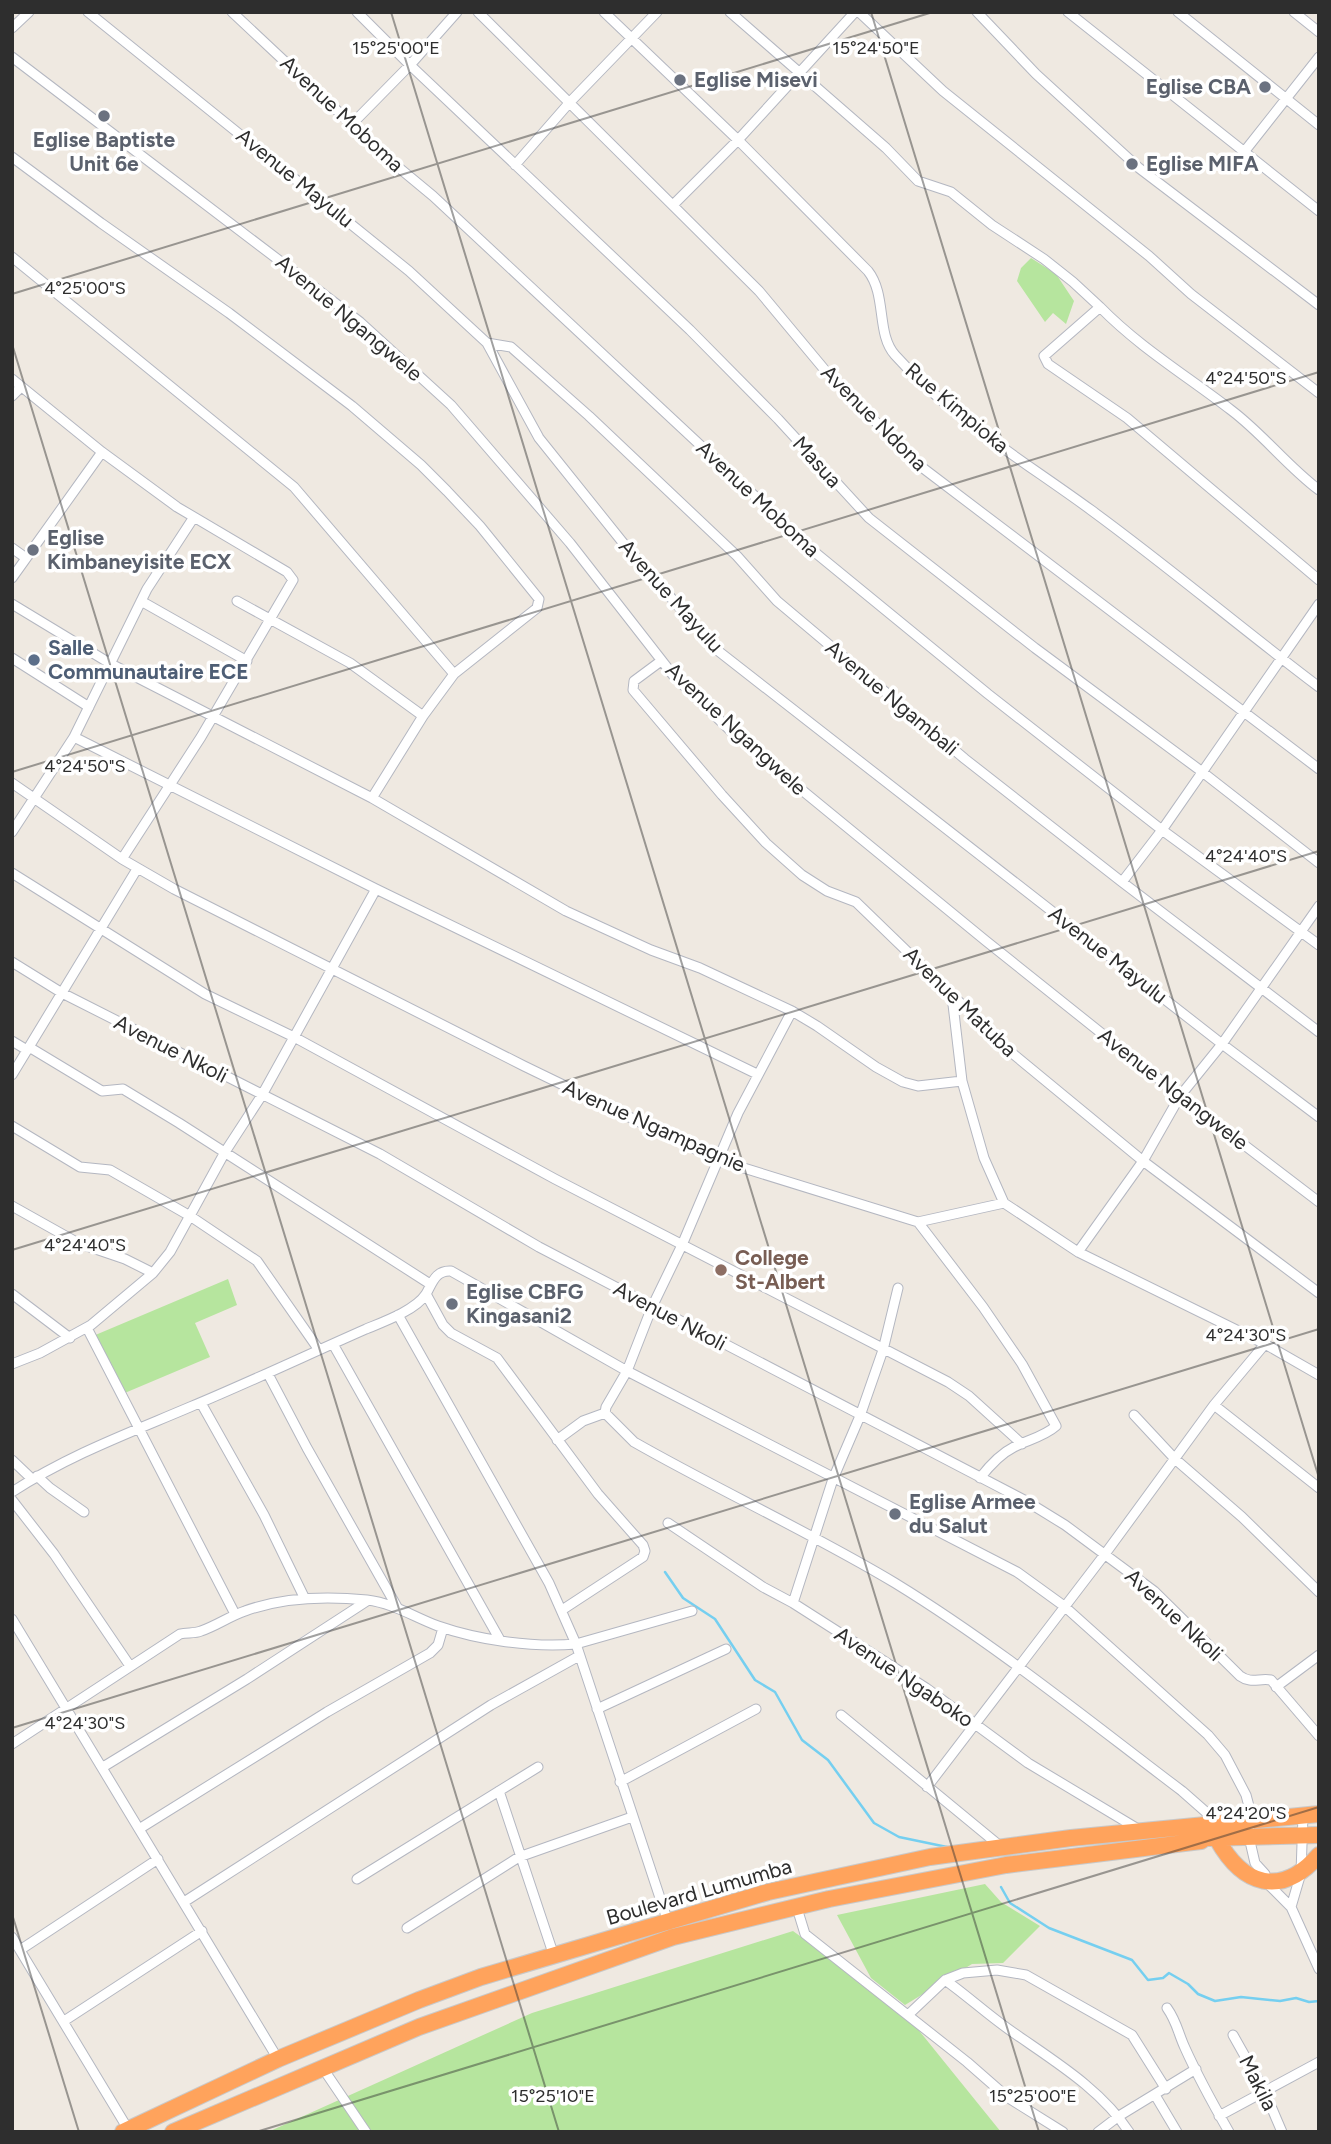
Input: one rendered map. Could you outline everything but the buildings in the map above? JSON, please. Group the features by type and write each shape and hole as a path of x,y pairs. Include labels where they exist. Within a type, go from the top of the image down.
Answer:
{"highway":[{"name":"Boulevard Lumumba","path":"1249,1829 1311,1815"},
{"name":"Boulevard Lumumba","path":"125,2130 278,2059 419,2000 481,1978 768,1892 930,1857 1141,1830 1249,1829 1310,1835"},
{"name":"Boulevard Lumumba","path":"173,2132 419,2027 673,1937 829,1899 1006,1866 1201,1841 1215,1831"},
{"path":"1215,1831 1225,1854 1259,1881 1266,1883 1301,1872 1319,1855"}],"street":[{"path":"12,28 29,12"},
{"name":"Avenue Mayulu","path":"88,12 409,271 487,343 539,438 628,549 717,650 1319,1117"},
{"name":"Avenue Moboma","path":"232,12 817,554 988,694 1162,830 1319,945"},
{"name":"Masua","path":"357,12 729,368 870,518 1035,648 1202,771 1319,863"},
{"path":"351,125 457,12"},
{"name":"Avenue Ndona","path":"478,12 759,291 824,369 915,462 1319,769"},
{"name":"Rue Kimpioka","path":"604,12 738,140 874,278 878,287 887,342 903,363 973,427 1091,509 1319,687"},
{"path":"515,165 570,102 657,12"},
{"path":"730,12 886,148 918,181 951,192 992,225 1015,238 1063,274 1137,341 1259,433 1298,474 1319,490"},
{"path":"674,204 738,140 857,12 943,91 1149,256 1191,294 1319,393"},
{"path":"977,12 1036,74 1139,168 1319,305"},
{"path":"1068,12 1319,212"},
{"path":"1178,12 1319,125"},
{"path":"1294,12 1319,32"},
{"name":"Avenue Ngangwele","path":"12,57 251,237 365,327 452,405 570,542 661,661 736,736 1180,1096 1319,1202"},
{"path":"1244,152 1319,57"},
{"path":"12,157 229,313 352,406 421,465 480,526 537,594 539,604 454,674 423,716 372,798"},
{"path":"12,257 294,487 454,674"},
{"path":"1100,307 1044,356 1046,361 1127,418 1319,580"},
{"name":"Avenue Ngambali","path":"487,343 511,347 589,416 737,556 778,601 965,759 1319,1032"},
{"path":"12,379 102,452 194,517 291,576 293,580 171,786 122,859"},
{"path":"12,396 21,387"},
{"path":"12,578 102,452"},
{"path":"12,832 74,737 141,601 194,517"},
{"path":"12,548 26,558"},
{"path":"141,601 247,661"},
{"path":"237,601 350,663 423,716"},
{"path":"12,604 111,664 372,798 566,911 792,1011 903,1082 918,1086 962,1081"},
{"path":"1122,882 1162,830 1319,604"},
{"path":"12,658 89,707"},
{"name":"Avenue Matuba","path":"661,661 632,684 633,690 766,843 802,876 827,891 856,902 1012,1053 1143,1161 1319,1293"},
{"path":"74,737 376,889 757,1074"},
{"name":"Avenue Ngampagnie","path":"12,783 137,869 331,969 718,1160 918,1222 1004,1203"},
{"path":"12,1074 137,869"},
{"path":"12,873 205,994 294,1037 682,1245 948,1381 969,1396 1022,1444"},
{"path":"12,1364 87,1328 153,1273 170,1252 225,1153 262,1096 376,889"},
{"path":"1078,1252 1143,1161 1180,1096 1222,1044 1319,906"},
{"name":"Avenue Nkoli","path":"12,962 62,993 380,1154 539,1247 1045,1513 1154,1591 1246,1681 1271,1682"},
{"path":"952,996 962,1081 984,1158 1004,1203 1078,1252 1318,1372"},
{"path":"605,1413 627,1371 652,1307 757,1074 792,1011"},
{"path":"12,1041 102,1091 123,1090 430,1284"},
{"path":"12,1126 80,1167 110,1170 190,1216 261,1266 319,1350"},
{"path":"12,1206 78,1243 125,1259 153,1273"},
{"path":"918,1222 983,1307 1022,1364 1056,1426 996,1458 980,1478"},
{"path":"12,1492 95,1446 201,1403 398,1315 426,1294 430,1284 441,1273 451,1272 627,1371 1017,1572 1064,1606 1209,1735 1225,1755 1246,1795 1250,1810 1251,1854 1265,1874 1266,1883 1291,1907 1319,1969"},
{"path":"793,1603 833,1479 860,1416 883,1350 898,1288"},
{"path":"12,1294 70,1338"},
{"path":"426,1294 443,1325 451,1333 497,1358 598,1494 643,1545 643,1557 562,1610"},
{"path":"398,1315 562,1610 576,1644 668,1922"},
{"path":"87,1328 235,1614"},
{"path":"333,1344 500,1640"},
{"path":"927,1787 1105,1554 1214,1405 1265,1344"},
{"path":"268,1374 397,1607"},
{"path":"201,1403 264,1516 305,1599"},
{"path":"1214,1405 1319,1488"},
{"path":"557,1440 583,1421 605,1413"},
{"path":"605,1413 634,1442 702,1481 813,1538 903,1589 973,1634 1182,1791 1199,1805 1215,1831"},
{"path":"1134,1415 1175,1459 1242,1517 1319,1592"},
{"path":"12,1460 84,1512"},
{"path":"12,1500 54,1554 130,1666"},
{"name":"Avenue Ngaboko","path":"668,1523 763,1587 793,1603 926,1688 1028,1763 1141,1830"},
{"path":"12,1744 180,1634 197,1633 235,1614 264,1605 305,1599 368,1600 397,1607 468,1636 556,1645 576,1644 692,1611"},
{"path":"103,1767 236,1686 368,1600"},
{"path":"12,1619 278,2059"},
{"path":"139,1829 327,1712 430,1653 438,1645 443,1628"},
{"path":"597,1709 726,1649"},
{"path":"1319,1655 1271,1682 1319,1736"},
{"path":"184,1902 491,1705 579,1656"},
{"path":"620,1782 756,1709"},
{"path":"841,1715 1001,1847"},
{"path":"357,1879 538,1767"},
{"path":"499,1791 554,1956"},
{"path":"1291,1907 1310,1835 1311,1815"},
{"path":"407,1928 519,1857 632,1817"},
{"path":"20,1950 158,1859"},
{"path":"797,1908 806,1934 1007,2096 1063,2132"},
{"path":"64,2021 202,1931"},
{"path":"12,1937 64,2021 125,2130"},
{"path":"908,2015 945,1980 963,1973 997,1970 1026,1975 1132,2035 1166,2089"},
{"path":"945,1980 1016,2035 1065,2068 1119,2116 1129,2132"},
{"path":"1167,2008 1177,2023 1184,2046 1208,2097 1228,2132"},
{"name":"Makila","path":"1233,2035 1264,2090 1282,2132"},
{"path":"1219,2116 1319,2062"},
{"path":"323,2067 366,2132"},
{"path":"1098,2132 1119,2116 1196,2069"},
{"path":"1156,2095 1177,2132"}],"green space":[{"path":"1031,258 1056,274 1074,301 1066,324 1053,313 1045,322 1017,281 1021,268"},
{"path":"228,1279 237,1305 195,1323 210,1357 120,1395 93,1336"},
{"path":"985,1884 1001,1902 1040,1926 1003,1963 972,1964 905,2005 871,1978 837,1915"},
{"path":"793,1931 904,2012 1001,2132 268,2132 532,2013"}],"waterway":[{"path":"665,1572 683,1598 715,1619 755,1680 775,1692 802,1740 828,1760 874,1823 899,1837 947,1847"},
{"path":"1001,1887 1010,1903 1049,1928 1132,1960 1148,1980 1163,1978 1169,1973 1188,1984 1198,1994 1215,2001 1241,1997 1319,2001"}],"place":[{"name":"Eglise Misevi","path":"680,80"},
{"name":"Eglise CBA","path":"1265,87"},
{"name":"Eglise Baptiste Unit 6e","path":"104,116"},
{"name":"Eglise MIFA","path":"1132,164"},
{"name":"Eglise Kimbaneyisite ECX","path":"33,550"},
{"name":"Salle Communautaire ECE","path":"34,660"},
{"name":"College St-Albert","path":"721,1270"},
{"name":"Eglise CBFG Kingasani2","path":"452,1304"},
{"name":"Eglise Armee du Salut","path":"895,1514"}]}
